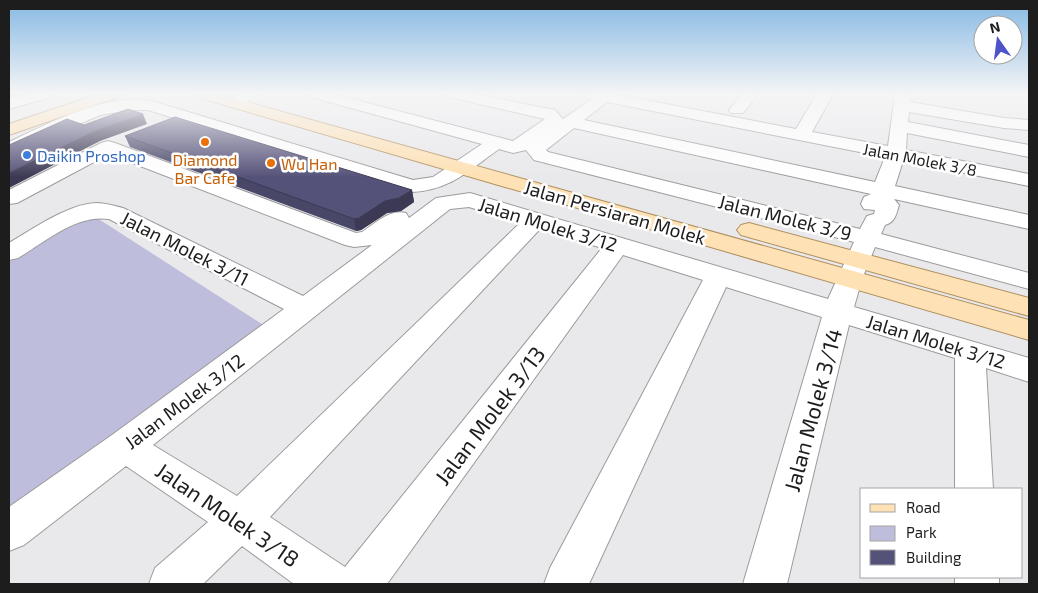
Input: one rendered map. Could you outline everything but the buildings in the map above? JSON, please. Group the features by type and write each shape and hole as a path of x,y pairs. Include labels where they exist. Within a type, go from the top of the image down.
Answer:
{"main road":[{"path":"9,130 29,122"},
{"name":"Jalan Persiaran Molek","path":"327,122 467,163 862,249 1029,307"},
{"name":"Jalan Persiaran Molek","path":"862,249 1029,330"}],"street":[{"path":"9,149 72,122"},
{"path":"160,127 174,122"},
{"path":"201,122 412,186 440,181 467,163 504,145"},
{"path":"418,122 504,145 521,146 552,122"},
{"path":"571,122 881,194 1029,222"},
{"name":"Jalan Molek 3/9","path":"571,122 535,149 540,156 862,249 1029,281"},
{"name":"Jalan Molek 3/8","path":"732,122 1029,180"},
{"path":"801,136 809,122"},
{"path":"881,194 896,154 900,122"},
{"path":"1002,122 1029,124"},
{"path":"900,126 1029,150"},
{"path":"9,198 108,147 134,137"},
{"path":"108,147 354,240 368,239 395,221 422,197 423,185"},
{"name":"Jalan Molek 3/14","path":"765,584 838,312 862,249 884,218 888,205 881,194"},
{"name":"Jalan Molek 3/12","path":"9,531 125,446 444,204 470,200 1029,370"},
{"name":"Jalan Molek 3/11","path":"9,253 68,218 96,210 115,213 306,309"},
{"path":"171,584 240,520 536,220"},
{"name":"Jalan Molek 3/13","path":"360,584 618,245"},
{"path":"566,584 719,275"},
{"path":"970,352 974,488"},
{"name":"Jalan Molek 3/18","path":"125,446 240,520 331,584"}],"green space":[{"path":"97,218 265,326 9,511 9,260 69,223"}],"place":[{"name":"Diamond Bar Cafe","path":"205,142"},
{"name":"Daikin Proshop","path":"27,155"},
{"name":"Wu Han","path":"271,163"}]}
